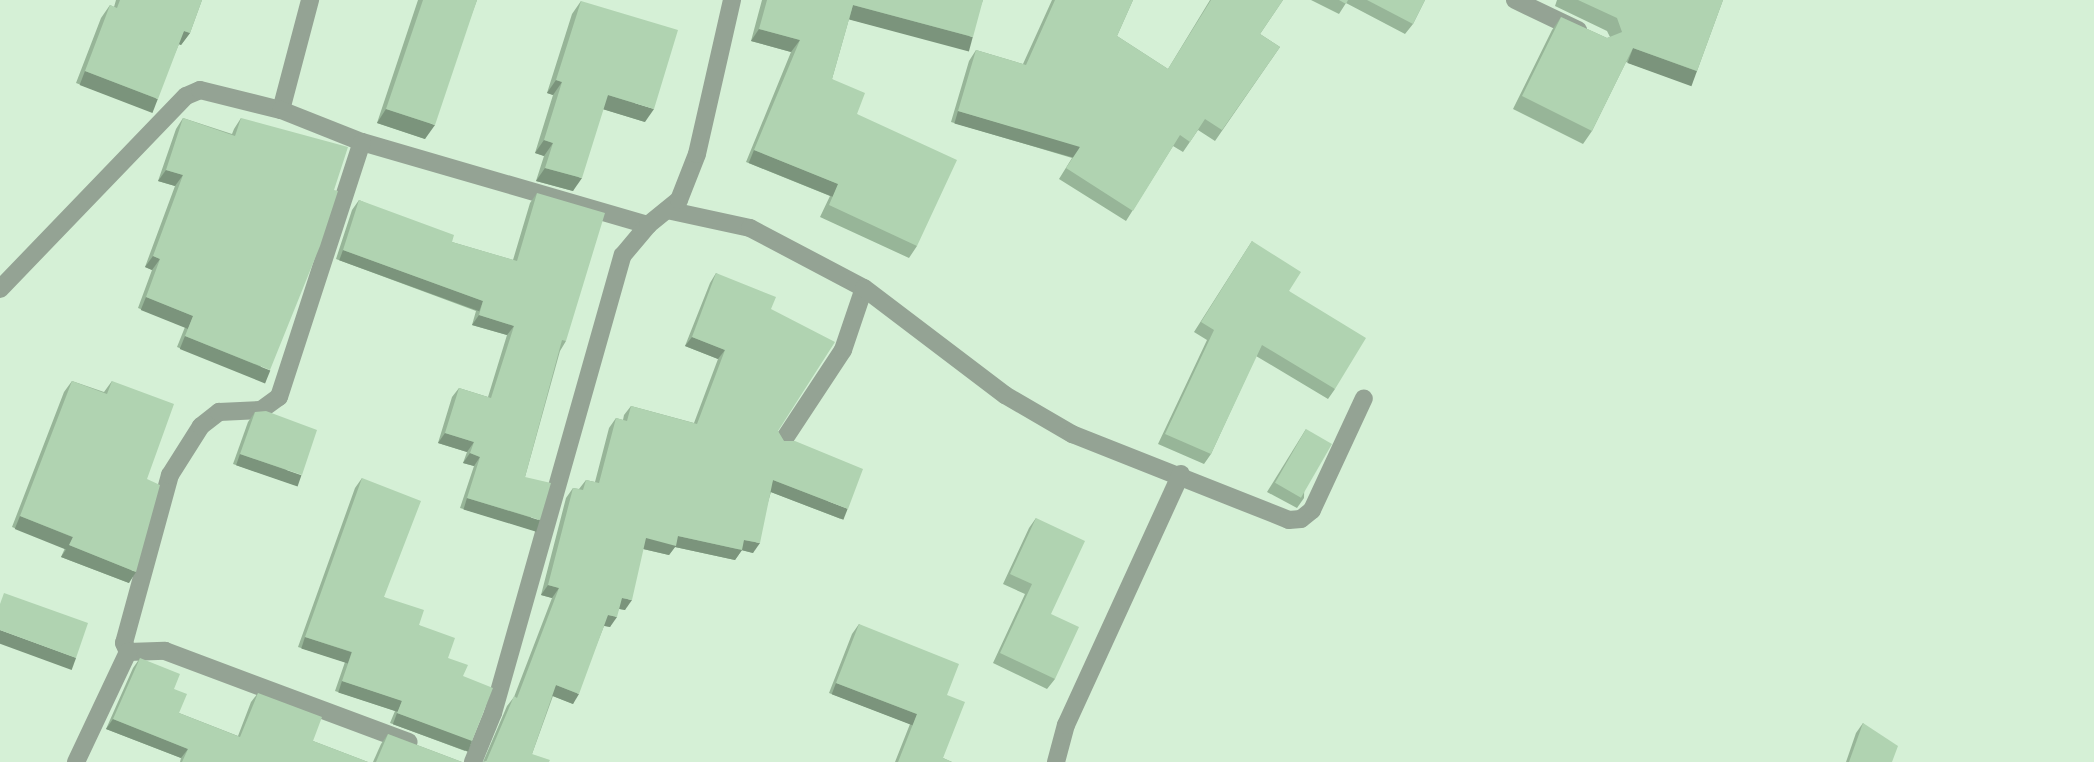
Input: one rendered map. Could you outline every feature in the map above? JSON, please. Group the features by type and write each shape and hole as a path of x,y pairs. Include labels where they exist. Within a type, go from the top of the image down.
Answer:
{"street":[{"path":"281,110 310,0"},
{"path":"473,762 493,713 623,255 648,225 679,200 697,155 732,0"},
{"path":"1515,0 1590,36"},
{"path":"0,289 186,96 209,92 281,110 362,142 648,225"},
{"path":"76,762 128,652 124,643 170,475 201,426 219,412 261,410 279,397 362,142"},
{"path":"667,210 750,228 864,288 1005,395 1072,434 1181,474 1289,520 1301,519 1312,510 1364,398"},
{"path":"783,441 843,351 864,288"},
{"path":"1056,762 1066,725 1181,474"},
{"path":"128,652 165,650 423,747"}],"building":[{"path":"120,0 202,0 190,33 184,31 158,99 85,71 110,5 117,8"},
{"path":"423,0 477,0 435,125 386,109"},
{"path":"767,0 983,0 973,37 853,5 832,79 865,93 857,114 957,160 917,246 829,205 838,184 754,150 800,40 759,29"},
{"path":"1055,0 1133,0 1117,36 1168,69 1211,0 1283,0 1260,34 1280,47 1222,130 1205,119 1190,142 1180,135 1133,211 1066,168 1080,147 958,111 976,50 1026,65"},
{"path":"1367,0 1425,0 1413,24"},
{"path":"1578,0 1723,0 1697,71 1633,48 1592,131 1522,96 1561,17 1607,38 1622,32 1617,18"},
{"path":"581,1 678,30 654,109 608,95 582,178 545,168 553,143 544,140 562,82 556,80"},
{"path":"183,118 235,136 241,118 348,147 334,190 338,191 320,246 270,370 185,336 193,316 146,297 160,259 153,256 183,175 166,170"},
{"path":"537,193 605,213 566,341 562,340 525,477 551,483 540,520 467,498 480,457 470,453 474,442 445,433 459,388 491,398 514,326 479,315 483,301 343,250 359,200 454,235 452,242 517,261"},
{"path":"1252,241 1301,272 1289,291 1366,338 1335,389 1262,345 1211,454 1165,434 1214,330 1201,322"},
{"path":"716,273 776,297 771,309 835,342 778,431 784,441 795,441 863,469 848,509 773,480 760,543 744,540 742,550 678,536 676,546 646,538 632,600 622,598 617,617 608,615 579,694 556,685 532,754 550,760 549,762 486,762 514,696 517,698 559,588 548,585 573,488 583,490 586,480 599,483 616,418 627,421 631,406 697,424 725,350 692,337"},
{"path":"72,381 107,394 112,381 174,404 147,479 160,485 136,572 69,545 73,537 20,516"},
{"path":"266,411 317,430 302,475 240,454 255,412"},
{"path":"1306,429 1332,444 1301,498 1275,483"},
{"path":"362,478 421,501 384,597 424,610 419,625 455,638 448,658 468,665 463,676 493,688 472,741 397,713 402,701 342,681 352,652 305,637"},
{"path":"1036,518 1085,541 1051,614 1079,627 1055,679 1000,653 1032,584 1010,574"},
{"path":"4,593 88,623 76,658 0,630 0,604"},
{"path":"859,624 959,664 947,695 965,702 943,758 952,762 898,762 917,714 836,683"},
{"path":"140,658 180,674 174,689 187,694 179,713 240,737 258,693 322,717 313,741 368,762 182,762 188,749 113,719"},
{"path":"1863,723 1898,746 1892,762 1849,762"},
{"path":"388,734 462,762 376,762"}]}
